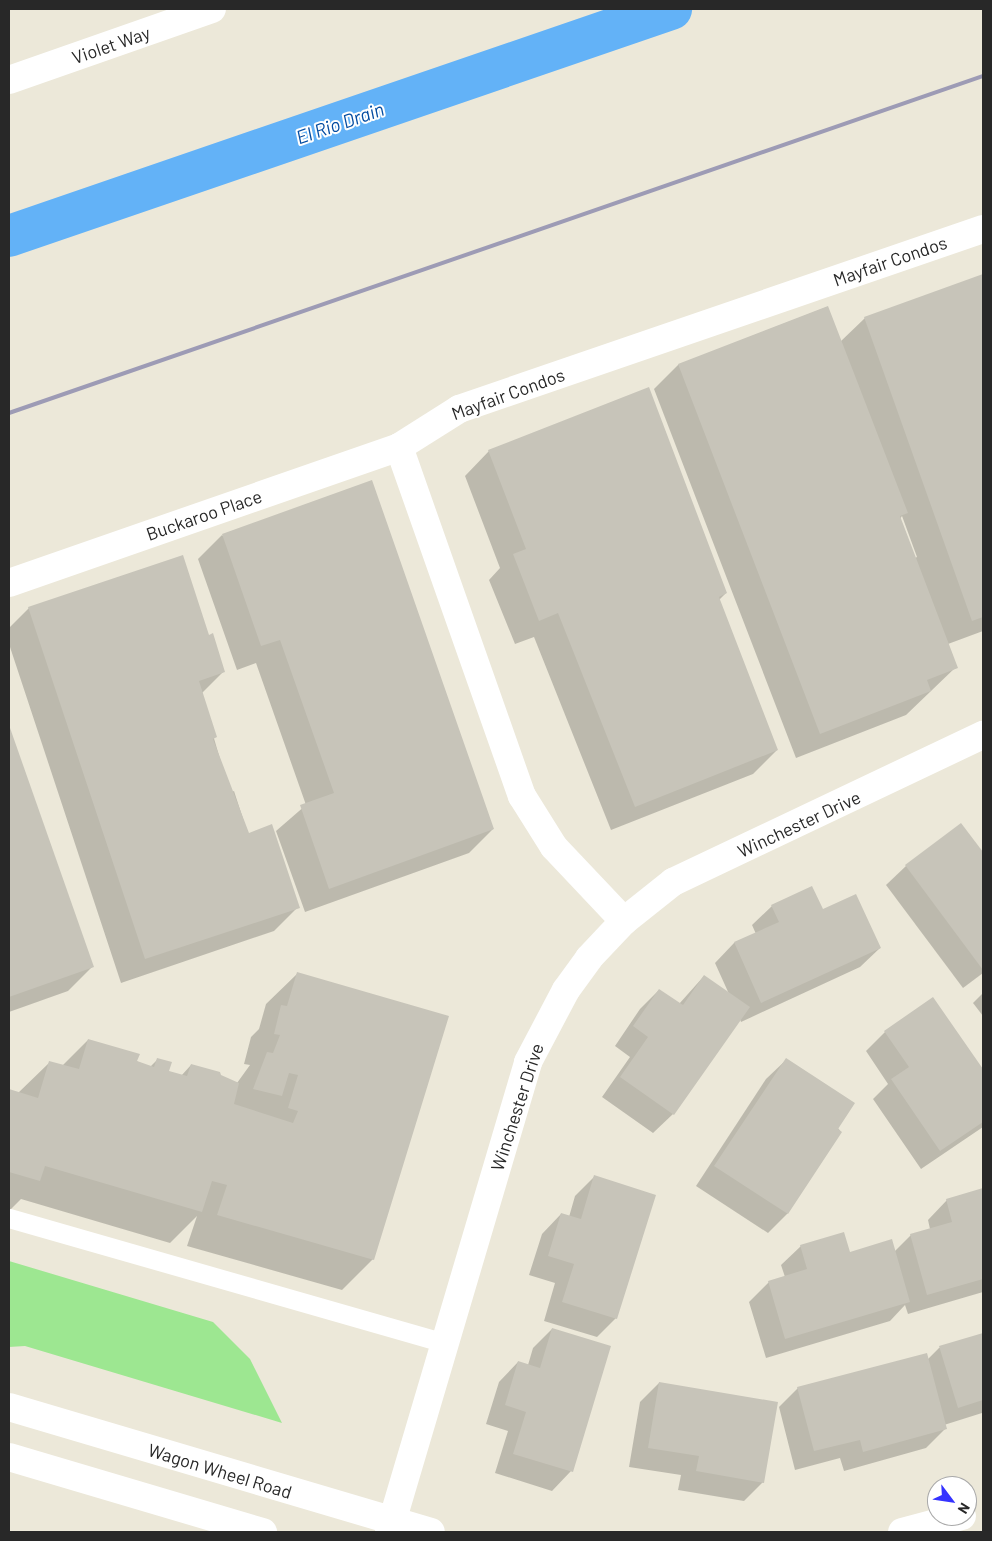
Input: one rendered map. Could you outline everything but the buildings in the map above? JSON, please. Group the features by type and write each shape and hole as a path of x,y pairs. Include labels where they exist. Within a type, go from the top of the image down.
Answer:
{"street":[{"name":"Violet Way","path":"9,80 212,9"},
{"name":"Mayfair Condos","path":"399,447 459,409 983,229"},
{"name":"Buckaroo Place","path":"9,583 399,447"},
{"path":"399,447 522,796 554,847 624,921"},
{"name":"Winchester Drive","path":"390,1528 528,1062 566,990 589,958 624,921 673,882 983,735"},
{"name":"Wagon Wheel Road","path":"9,1407 390,1528 431,1532"},
{"path":"9,1457 263,1532"},
{"path":"902,1532 927,1525"}],"lane":[{"path":"9,1218 444,1343"}],"green space":[{"path":"9,1261 213,1322 250,1359 282,1423 25,1346 9,1347"}],"waterway":[{"name":"El Rio Drain","path":"9,236 671,9"}],"railway":[{"path":"9,413 983,76"}]}
